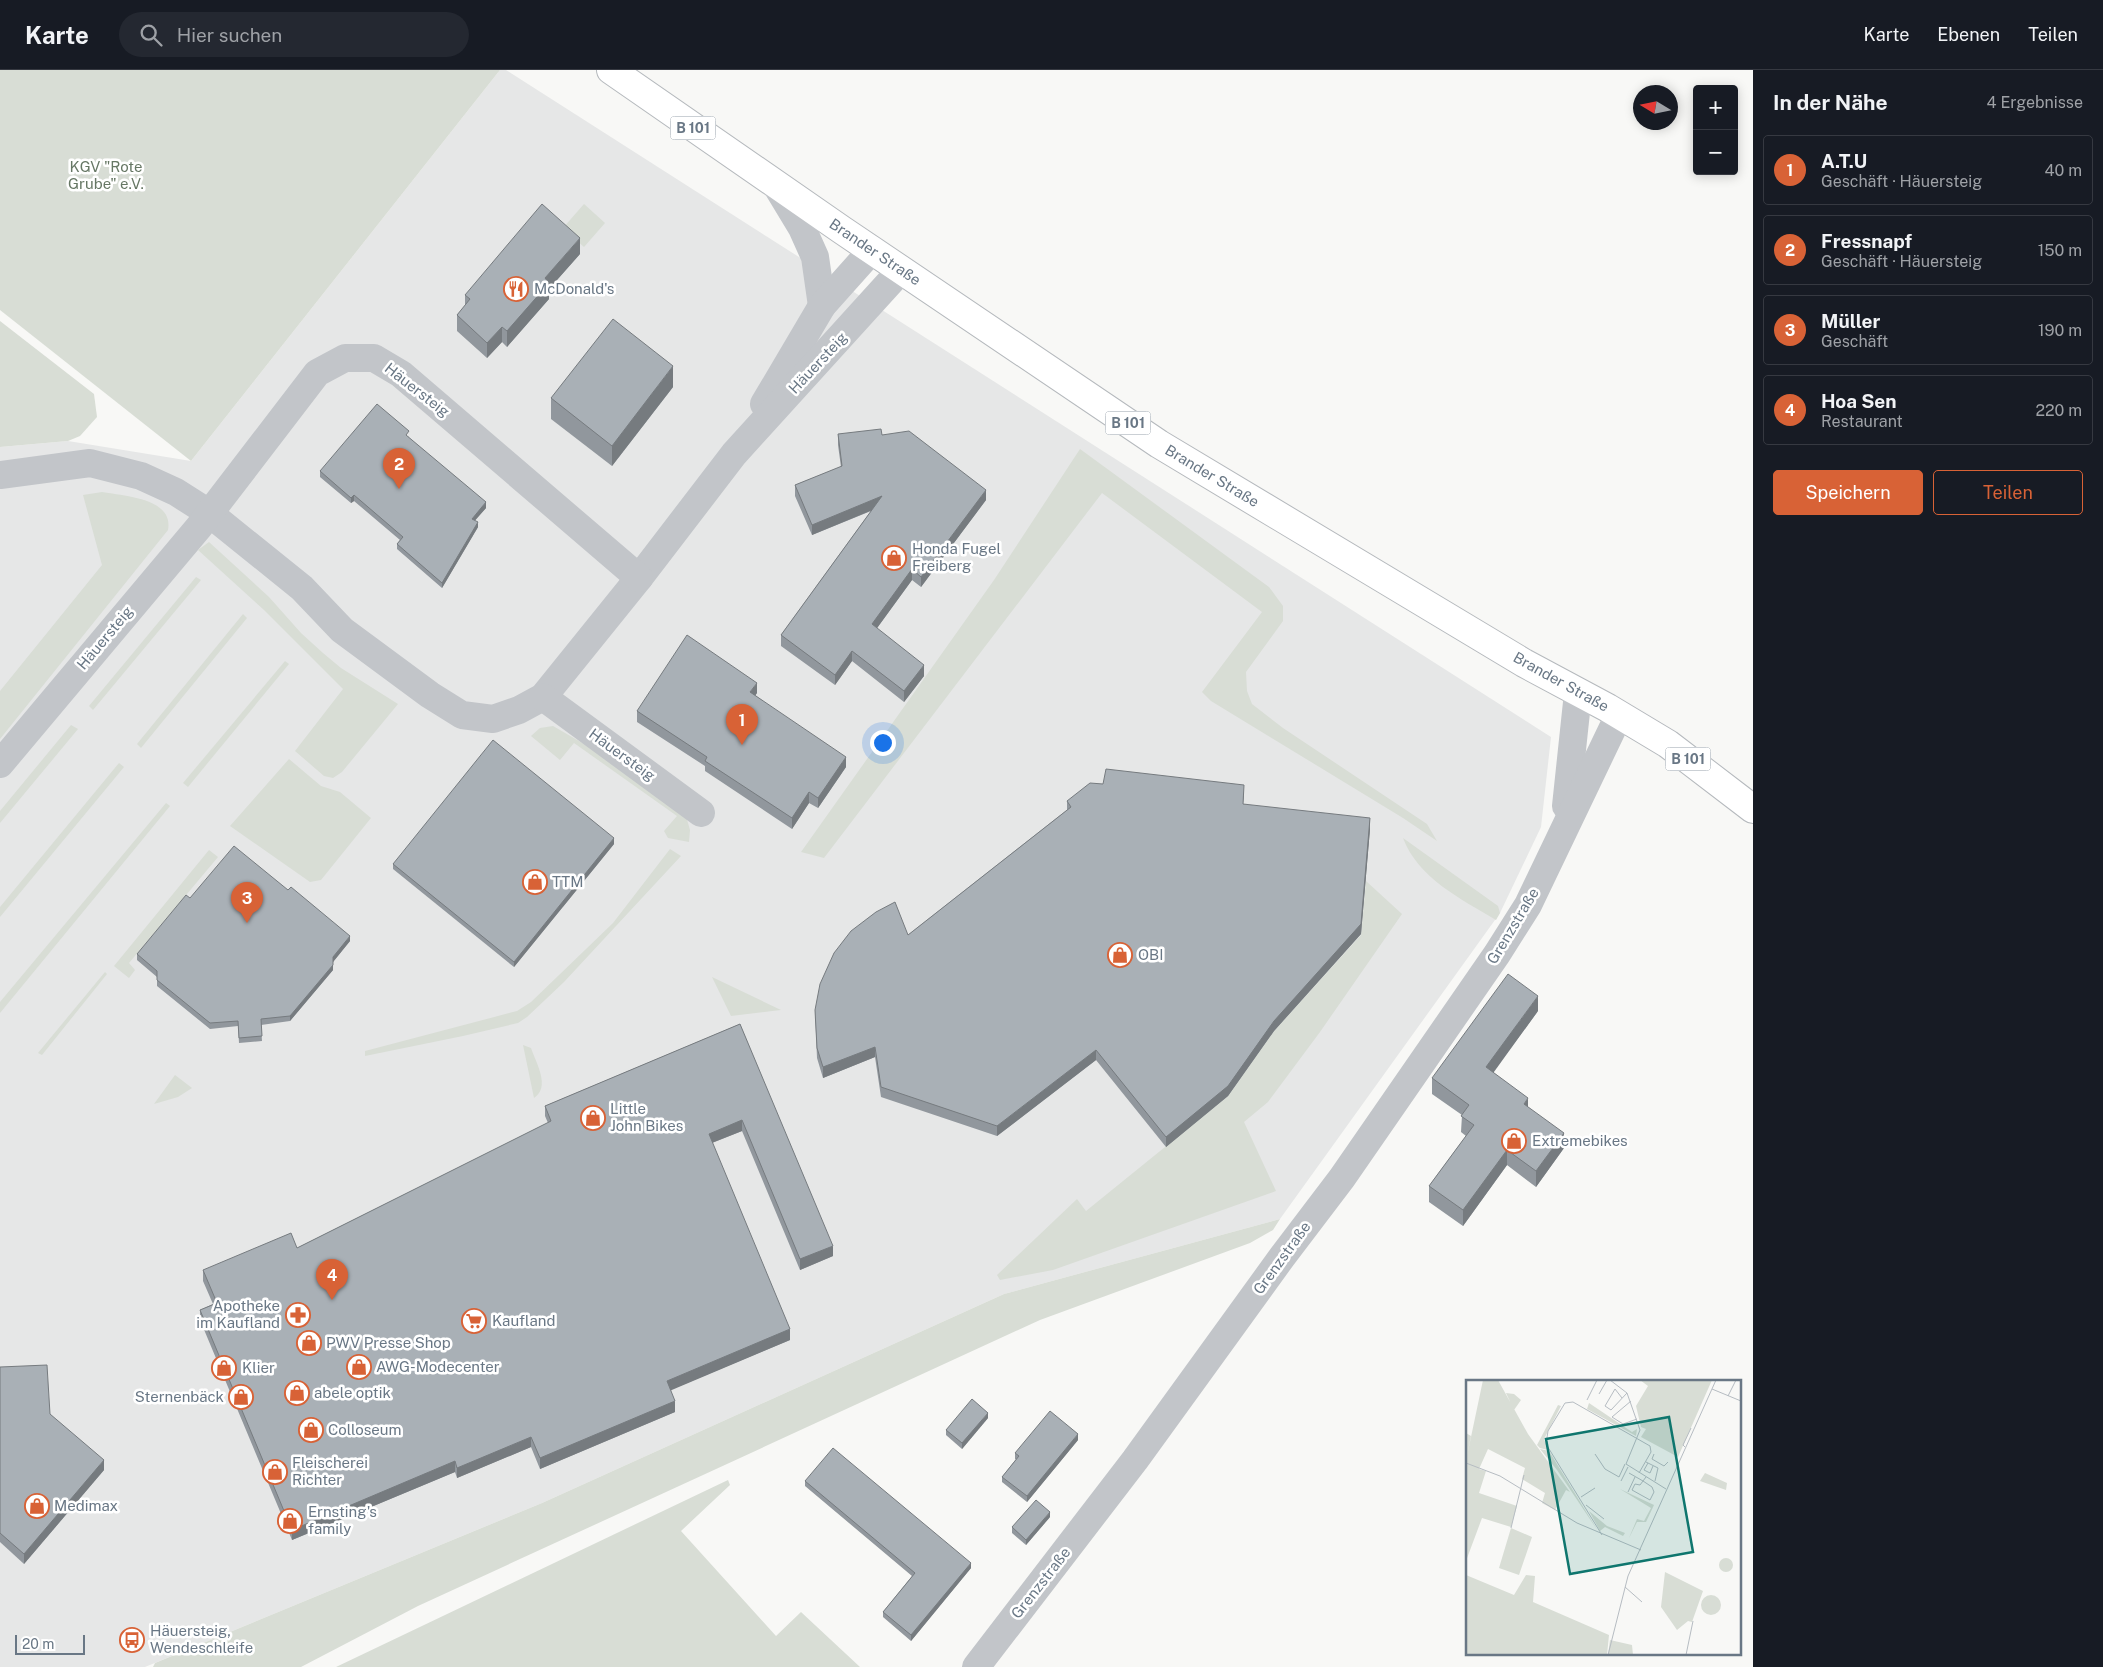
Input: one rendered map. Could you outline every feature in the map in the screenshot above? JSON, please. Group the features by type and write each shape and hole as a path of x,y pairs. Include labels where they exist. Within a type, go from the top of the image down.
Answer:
{"main road":[{"name":"Brander Straße","path":"611,70 776,185 1159,444 1524,663 1668,744 1753,809"}],"street":[{"path":"776,185 802,228 815,257 822,306"},
{"name":"Häuersteig","path":"734,454 822,306 872,250"},
{"name":"Häuersteig","path":"0,475 90,463 141,476 176,492 209,512 302,588 342,630 430,695 462,716 492,719 519,710 543,698 639,578 734,454 901,270"},
{"name":"Häuersteig","path":"0,764 199,527 317,373 345,358 374,358 401,374 639,578"},
{"name":"Grenzstraße","path":"1562,833 1572,765 1578,693"},
{"name":"Häuersteig","path":"543,698 701,813"},
{"name":"Grenzstraße","path":"976,1667 1135,1460 1276,1265 1342,1178 1497,954 1528,904 1619,715"}],"shaded area":[{"path":"500,70 506,70 1551,737 1541,827 1500,913 1280,1219 1004,1294 542,1503 145,1667 0,1667 0,447 68,441 191,461"}],"green space":[{"name":"KGV \"Rote Grube\" e.V.","path":"0,70 500,70 191,461 0,310"},
{"path":"584,204 605,223 584,247 563,228"},
{"path":"0,321 94,394 97,417 80,436 68,441 0,447"},
{"path":"1080,449 1269,587 1283,606 1283,621 1246,672 1247,691 1252,704 1283,728 1427,824 1437,841 1403,818 1211,701 1202,692 1262,612 1102,493 824,858 801,852 994,580"},
{"path":"102,492 134,497 156,505 168,519 168,530 0,739 0,691 102,565 83,495"},
{"path":"209,542 269,597 301,633 323,653 341,668 398,704 342,772 333,778 324,776 295,751 343,689 264,610 198,550"},
{"path":"196,577 201,580 93,710 89,706"},
{"path":"243,614 247,618 141,748 137,744"},
{"path":"285,661 289,664 188,787 183,783"},
{"path":"71,725 78,729 0,823 0,811"},
{"path":"553,726 598,752 686,816 690,830 689,842 668,838 664,831 677,816 574,743 560,760 531,736 540,728"},
{"path":"289,759 321,786 340,792 371,818 321,880 310,882 230,826"},
{"path":"119,763 124,767 0,917 0,907"},
{"path":"166,803 170,806 0,1013 0,1002"},
{"path":"1403,838 1498,906 1500,913 1496,920 1455,895 1430,876 1419,865"},
{"path":"670,849 681,856 564,982 527,1017 518,1023 365,1056 365,1051 517,1011 531,1002 613,923"},
{"path":"209,850 218,857 129,963 135,970 129,978 114,966"},
{"path":"1366,881 1402,914 1320,1032 1268,1102 1244,1122 1276,1191 1053,1270 1000,1280 997,1275 1077,1199 1086,1211 1228,1096 1274,1031 1361,935"},
{"path":"105,972 107,974 42,1055 38,1053"},
{"path":"712,977 781,1010 731,1016"},
{"path":"523,1045 531,1048 541,1074 541,1088 534,1098"},
{"path":"175,1075 192,1088 178,1097 154,1104"},
{"path":"1280,1219 1273,1230 1250,1243 1040,1320 418,1606 301,1667 153,1667 155,1663 542,1503 1004,1294"},
{"path":"728,1480 730,1485 681,1531 776,1636 801,1612 860,1667 336,1667"}],"building":[{"name":"McDonald's","path":"542,204 580,238 545,278 549,283 507,331 502,327 487,343 457,315 470,299 465,295"},
{"path":"613,319 673,366 612,446 551,398"},
{"path":"377,404 409,431 406,435 486,502 472,519 478,522 442,583 397,544 403,537 354,495 351,498 320,471"},
{"name":"Honda Fugel Freiberg","path":"881,429 882,435 909,431 986,490 921,577 912,569 872,624 924,665 904,691 852,651 835,675 781,635 882,496 812,525 795,485 842,466 838,434"},
{"path":"687,635 757,683 750,692 846,757 818,798 809,792 792,818 705,761 707,757 637,711"},
{"path":"493,740 614,838 514,962 393,864"},
{"name":"OBI","path":"1106,769 1244,785 1243,804 1370,818 1361,924 1274,1021 1228,1086 1166,1137 1096,1050 997,1126 881,1087 875,1047 823,1067 817,1048 815,1010 820,984 834,953 851,931 876,912 895,902 908,935 1071,807 1067,801 1090,783 1103,784"},
{"path":"234,846 288,890 291,887 350,936 333,957 333,965 290,1016 261,1019 262,1036 239,1038 238,1021 210,1023 157,980 157,971 137,954 186,895 190,898"},
{"path":"1508,974 1538,996 1486,1067 1528,1098 1524,1104 1564,1133 1536,1171 1507,1150 1463,1210 1429,1186 1474,1125 1461,1116 1469,1105 1432,1078"},
{"path":"740,1024 833,1246 800,1259 742,1120 709,1134 790,1329 667,1381 675,1401 540,1458 531,1437 457,1468 455,1461 292,1530 200,1310 217,1303 203,1270 291,1233 297,1248 551,1121 545,1106"},
{"name":"Medimax","path":"47,1365 50,1414 104,1460 24,1554 0,1533 0,1367"},
{"path":"972,1399 988,1413 962,1443 946,1430"},
{"path":"1050,1411 1078,1434 1027,1496 1002,1477 1019,1456 1015,1453"},
{"path":"833,1448 971,1563 911,1635 883,1612 915,1573 805,1481"},
{"path":"1036,1500 1050,1512 1026,1540 1012,1527"}],"place":[{"name":"McDonald's","path":"516,289"},
{"name":"Fressnapf","path":"399,489"},
{"name":"Honda Fugel Freiberg","path":"894,558"},
{"name":"A.T.U","path":"742,745"},
{"name":"TTM","path":"535,882"},
{"name":"Müller","path":"247,923"},
{"name":"OBI","path":"1120,955"},
{"name":"Little John Bikes","path":"593,1118"},
{"name":"Extremebikes","path":"1514,1141"},
{"name":"Hoa Sen","path":"332,1300"},
{"name":"Apotheke im Kaufland","path":"298,1315"},
{"name":"Kaufland","path":"474,1321"},
{"name":"PWV Presse Shop","path":"309,1343"},
{"name":"AWG-Modecenter","path":"359,1367"},
{"name":"Klier","path":"224,1368"},
{"name":"abele optik","path":"297,1393"},
{"name":"Sternenbäck","path":"241,1397"},
{"name":"Colloseum","path":"311,1430"},
{"name":"Fleischerei Richter","path":"275,1472"},
{"name":"Medimax","path":"37,1506"},
{"name":"Ernsting's family","path":"290,1521"},
{"name":"Häuersteig, Wendeschleife","path":"132,1640"}]}
